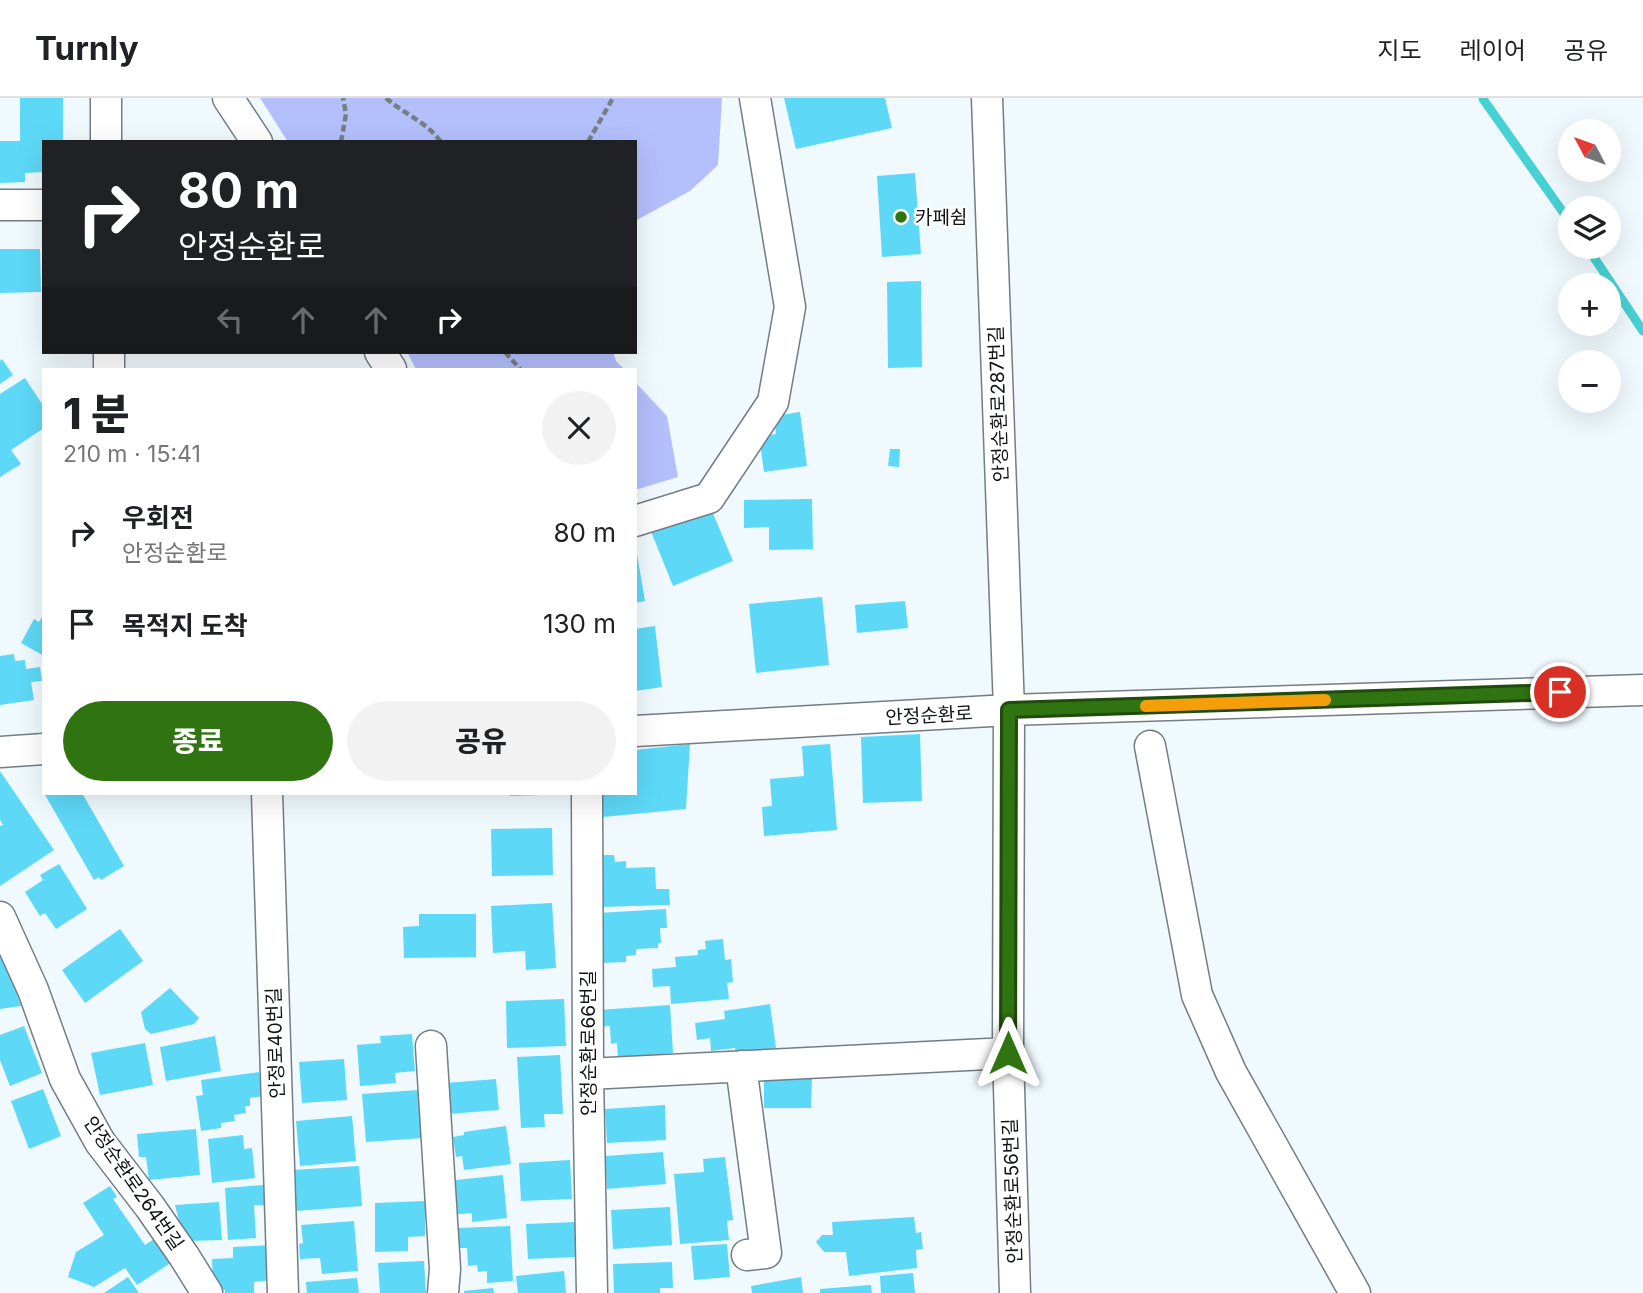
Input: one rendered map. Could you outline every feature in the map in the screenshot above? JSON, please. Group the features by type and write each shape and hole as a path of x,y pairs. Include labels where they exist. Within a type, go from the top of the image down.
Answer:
{"street":[{"path":"106,98 106,140"},
{"path":"228,98 256,140"},
{"path":"637,519 709,498 773,402 790,307 755,98"},
{"name":"안정순환로287번길","path":"987,98 1009,710"},
{"path":"0,205 42,205"},
{"name":"안정순환로","path":"637,731 1009,710 1643,690"},
{"name":"안정순환로56번길","path":"1009,710 1008,1053 1015,1293"},
{"path":"1150,746 1197,995 1231,1072 1355,1293"},
{"path":"0,752 42,750"},
{"name":"안정로40번길","path":"267,795 283,1293"},
{"name":"안정순환로66번길","path":"587,795 592,1293"},
{"name":"안정순환로264번길","path":"0,917 33,990 65,1079 100,1142 157,1217 207,1293"},
{"path":"431,1046 445,1269 443,1293"},
{"path":"588,1074 1008,1053"},
{"path":"741,1066 766,1253 747,1255"}],"path":[{"path":"341,140 346,114 343,98"},
{"path":"386,98 419,119 439,140"},
{"path":"588,140 613,98"},
{"path":"507,354 519,368"}],"shaded area":[{"path":"260,98 722,98 718,165 690,191 637,220 637,140 287,140"},
{"path":"408,354 614,354 623,368 415,368"},
{"path":"637,384 667,416 678,477 637,489"}],"building":[{"path":"20,98 63,98 63,140 42,140 42,172 25,173 25,182 0,183 0,141 20,141"},
{"path":"784,98 885,98 892,128 796,149"},
{"path":"915,173 921,254 882,257 877,176"},
{"path":"0,249 40,249 41,292 0,293"},
{"path":"921,281 922,367 888,368 887,282"},
{"path":"2,359 13,375 0,384 0,361"},
{"path":"25,378 42,404 42,429 11,450 21,464 0,477 0,394"},
{"path":"800,412 807,466 764,472 759,436 776,434 774,416"},
{"path":"890,449 900,449 899,467 888,466"},
{"path":"812,499 813,549 769,550 769,527 744,528 744,500"},
{"path":"709,504 733,561 673,586 650,529"},
{"path":"637,554 645,601 637,603"},
{"path":"822,597 829,665 756,673 749,604"},
{"path":"905,601 908,628 857,633 855,605"},
{"path":"42,617 42,655 21,643 34,619 39,622"},
{"path":"655,626 662,687 637,691 637,629"},
{"path":"14,654 15,661 25,660 26,669 40,667 42,681 31,682 34,700 0,705 0,656"},
{"path":"920,734 922,801 863,803 861,737"},
{"path":"690,744 686,809 593,818 592,795 637,795 637,750"},
{"path":"830,744 837,830 764,836 762,807 772,806 770,779 804,776 802,746"},
{"path":"0,771 54,850 0,886 0,826 3,825 0,820"},
{"path":"45,795 83,795 124,866 101,880 99,877 94,880"},
{"path":"552,828 553,875 492,876 491,829"},
{"path":"599,855 614,855 615,862 626,861 626,868 655,867 656,889 669,889 670,905 601,907"},
{"path":"59,864 87,909 56,929 45,913 40,916 25,892 43,880 40,875"},
{"path":"552,903 556,968 526,970 525,951 493,953 491,906"},
{"path":"666,909 667,928 660,928 661,943 658,943 658,948 636,949 636,955 626,956 626,962 600,963 598,913"},
{"path":"419,914 476,914 476,957 404,958 403,927 419,926"},
{"path":"120,929 143,961 85,1003 62,970"},
{"path":"723,939 725,960 731,959 733,982 727,983 729,999 671,1004 670,986 653,987 652,969 676,967 675,957 698,955 698,950 706,949 705,941"},
{"path":"0,944 21,1006 0,1009"},
{"path":"170,988 199,1018 194,1024 151,1034 145,1029 141,1012"},
{"path":"564,999 566,1046 507,1048 506,1001"},
{"path":"770,1004 776,1048 736,1054 735,1048 711,1051 710,1038 697,1040 695,1023 725,1019 724,1011"},
{"path":"670,1005 673,1053 618,1058 617,1043 611,1044 610,1026 600,1027 598,1010"},
{"path":"24,1026 42,1073 10,1086 0,1060 0,1035"},
{"path":"412,1034 415,1071 395,1073 396,1083 360,1086 357,1045 381,1043 380,1036"},
{"path":"215,1036 221,1071 166,1081 160,1047"},
{"path":"145,1043 153,1085 100,1095 91,1053"},
{"path":"560,1055 563,1114 544,1114 545,1127 521,1128 517,1057"},
{"path":"344,1059 347,1100 302,1103 299,1062"},
{"path":"259,1072 263,1096 250,1098 250,1106 245,1106 246,1113 234,1115 235,1121 221,1123 221,1128 201,1131 196,1096 203,1095 201,1080"},
{"path":"764,1077 812,1077 811,1108 764,1108"},
{"path":"496,1079 499,1110 449,1114 446,1083"},
{"path":"43,1089 61,1136 29,1149 11,1101"},
{"path":"419,1090 423,1138 366,1142 362,1094"},
{"path":"665,1105 666,1140 607,1143 605,1109"},
{"path":"352,1116 356,1161 300,1166 296,1121"},
{"path":"506,1126 511,1164 464,1170 462,1156 456,1157 453,1137 464,1135 464,1132"},
{"path":"196,1129 200,1175 149,1180 146,1157 139,1157 137,1134"},
{"path":"243,1135 244,1149 252,1148 255,1178 212,1183 208,1139"},
{"path":"663,1152 666,1184 607,1189 605,1156"},
{"path":"725,1157 733,1220 727,1221 729,1240 680,1244 674,1174 704,1172 703,1159"},
{"path":"570,1160 572,1199 521,1201 519,1163"},
{"path":"359,1166 362,1206 296,1211 293,1170"},
{"path":"503,1175 507,1218 472,1222 472,1213 451,1215 447,1181"},
{"path":"263,1185 265,1205 254,1205 256,1238 228,1240 225,1188"},
{"path":"110,1186 117,1197 113,1199 145,1245 154,1239 172,1262 137,1285 125,1268 94,1287 68,1277 76,1252 104,1235 83,1203"},
{"path":"425,1201 425,1236 408,1237 408,1251 375,1252 375,1203"},
{"path":"219,1202 222,1240 188,1241 181,1229 175,1205"},
{"path":"670,1207 672,1245 613,1249 611,1210"},
{"path":"914,1217 916,1233 921,1232 923,1249 916,1250 917,1268 849,1276 846,1252 824,1252 816,1242 822,1235 833,1235 832,1222"},
{"path":"354,1221 358,1271 322,1274 320,1258 300,1259 299,1244 303,1243 301,1225"},
{"path":"576,1222 578,1257 528,1259 526,1224"},
{"path":"510,1226 513,1281 487,1283 487,1271 478,1272 477,1265 468,1266 467,1248 458,1248 457,1228"},
{"path":"727,1244 730,1277 694,1280 691,1246"},
{"path":"271,1245 273,1280 254,1282 254,1293 218,1291 218,1281 213,1281 212,1259 233,1258 233,1247"},
{"path":"424,1261 426,1293 380,1293 378,1263"},
{"path":"672,1262 673,1288 660,1288 660,1293 614,1293 613,1264"},
{"path":"564,1271 566,1293 518,1293 516,1276"},
{"path":"913,1273 915,1293 881,1293 880,1276"},
{"path":"128,1277 139,1293 104,1293"},
{"path":"801,1277 803,1293 752,1293 751,1286"},
{"path":"357,1278 359,1293 307,1293 306,1282"},
{"path":"871,1285 872,1293 820,1293 820,1289"},
{"path":"493,1288 494,1293 464,1293 464,1291"}],"waterway":[{"path":"1483,99 1558,205"},
{"path":"1595,259 1643,331"}],"slow traffic":[{"path":"1146,706 1325,700"}],"place":[{"name":"카페쉼","path":"901,217"}],"route":[{"path":"1008,1053 1009,710 1560,692"}]}
